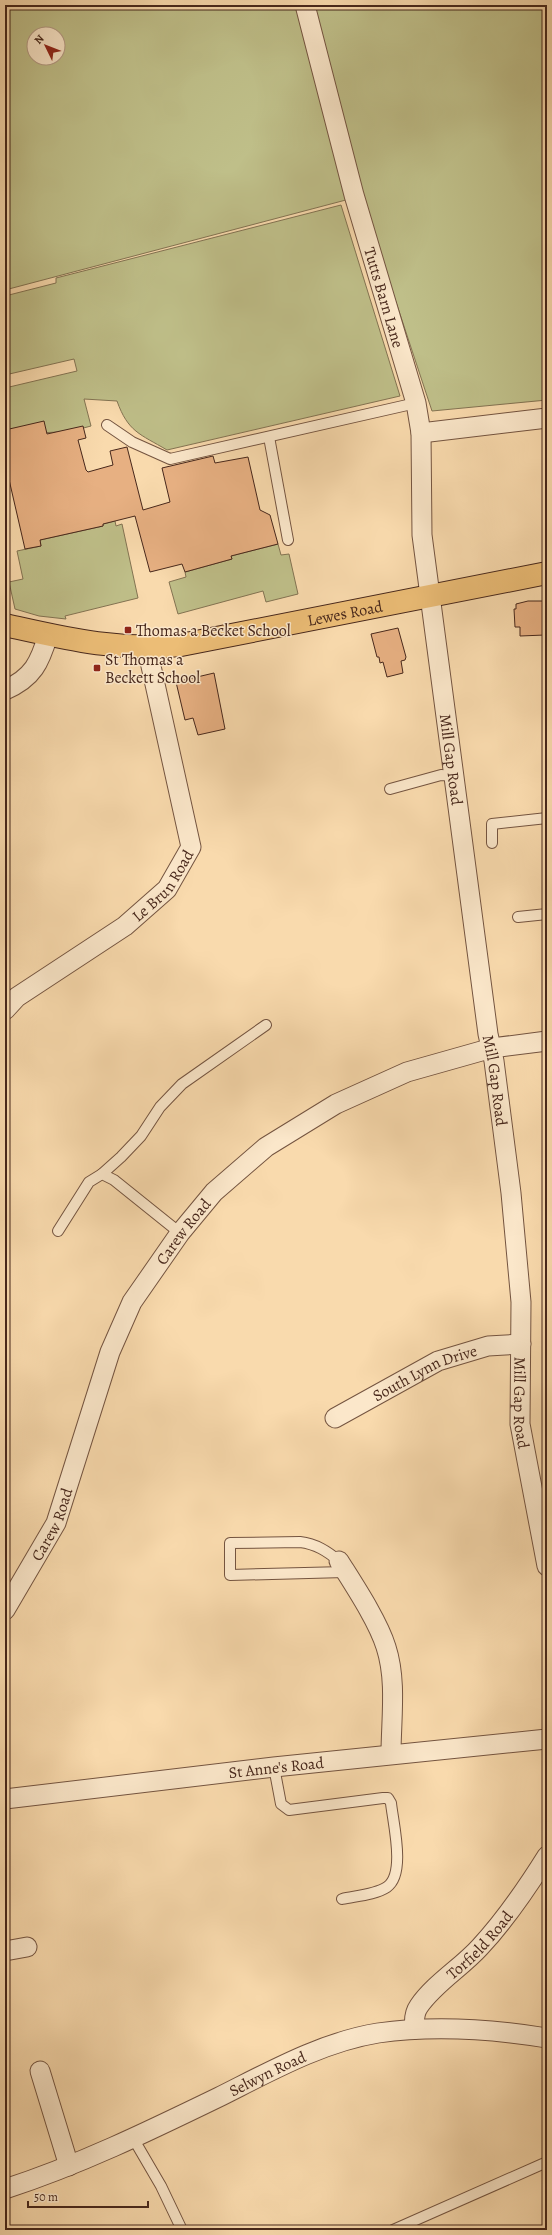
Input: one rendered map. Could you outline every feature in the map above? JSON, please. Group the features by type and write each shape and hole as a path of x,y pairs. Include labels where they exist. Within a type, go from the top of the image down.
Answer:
{"main road":[{"name":"Lewes Road","path":"5,625 91,644 147,648 181,646 429,595 547,573"}],"street":[{"name":"Tutts Barn Lane","path":"305,5 354,195 416,403 421,433 422,535 429,595"},
{"path":"421,433 547,418"},
{"name":"Mill Gap Road","path":"429,595 455,776 488,1034 492,1048 511,1200 521,1302 520,1424 547,1566"},
{"path":"5,690 34,671 41,659 48,635"},
{"name":"Le Brun Road","path":"5,1010 17,997 125,926 167,889 191,847 147,648"},
{"name":"Carew Road","path":"5,1610 56,1523 110,1352 132,1302 180,1233 214,1192 266,1147 336,1104 408,1072 492,1048 547,1041"},
{"name":"South Lynn Drive","path":"334,1418 438,1361 488,1346 521,1344"},
{"path":"342,1567 386,1647 392,1678 391,1754"},
{"name":"St Anne's Road","path":"5,1799 391,1754 547,1739"},
{"name":"Torfield Road","path":"414,2030 414,2021 417,2008 426,1996 480,1948 510,1912 547,1856"},
{"path":"5,1951 27,1946"},
{"name":"Selwyn Road","path":"5,2189 69,2166 133,2138 307,2055 345,2041 377,2033 414,2030 468,2029 547,2038"},
{"path":"40,2071 69,2166"}],"lane":[{"path":"107,425 132,442 170,459 416,403"},
{"path":"269,437 288,540"},
{"path":"390,788 442,775 455,776"},
{"path":"492,843 492,824 547,818"},
{"path":"518,917 547,914"},
{"path":"58,1231 89,1182 102,1174 141,1136 160,1107 182,1084 266,1025"},
{"path":"102,1174 114,1180 180,1233"},
{"path":"300,1542 312,1544 331,1554 342,1567 230,1575 230,1543 300,1542"},
{"path":"274,1767 281,1804 289,1810 382,1798 388,1798 391,1803 398,1864 395,1876 388,1886 382,1890 342,1899"},
{"path":"133,2138 160,2186 182,2230"},
{"path":"394,2230 547,2162"}],"green space":[{"path":"5,5 547,5 547,400 432,411 361,196 5,290"},
{"path":"341,205 400,396 167,450 136,431 126,419 117,401 84,399 91,426 80,429 59,432 5,430 5,388 77,371 74,359 5,375 5,296 56,283 56,278"},
{"path":"115,521 116,526 122,524 138,598 65,616 66,619 39,616 15,609 9,582 23,579 17,551 41,546 40,540 103,526 103,524"},
{"path":"278,544 281,555 289,554 298,594 266,602 263,591 178,614 169,582 186,577 185,572 232,559 231,556"}],"building":[{"path":"44,421 47,434 83,426 86,438 78,440 86,470 88,472 113,465 110,451 127,447 143,510 170,502 162,468 213,456 215,463 248,457 260,510 270,515 278,544 231,556 232,559 185,572 182,564 150,572 135,516 103,524 103,526 40,540 41,546 25,549 5,462 5,430"},
{"path":"528,601 543,601 545,635 520,636 520,627 515,627 514,609 516,609 516,604"},
{"path":"398,628 406,657 405,660 401,661 403,673 387,677 383,662 380,663 379,657 377,657 371,634"},
{"path":"214,673 225,729 198,735 193,718 185,720 176,682"}],"place":[{"name":"Thomas a Becket School","path":"128,630"},
{"name":"St Thomas a Beckett School","path":"97,668"}]}
